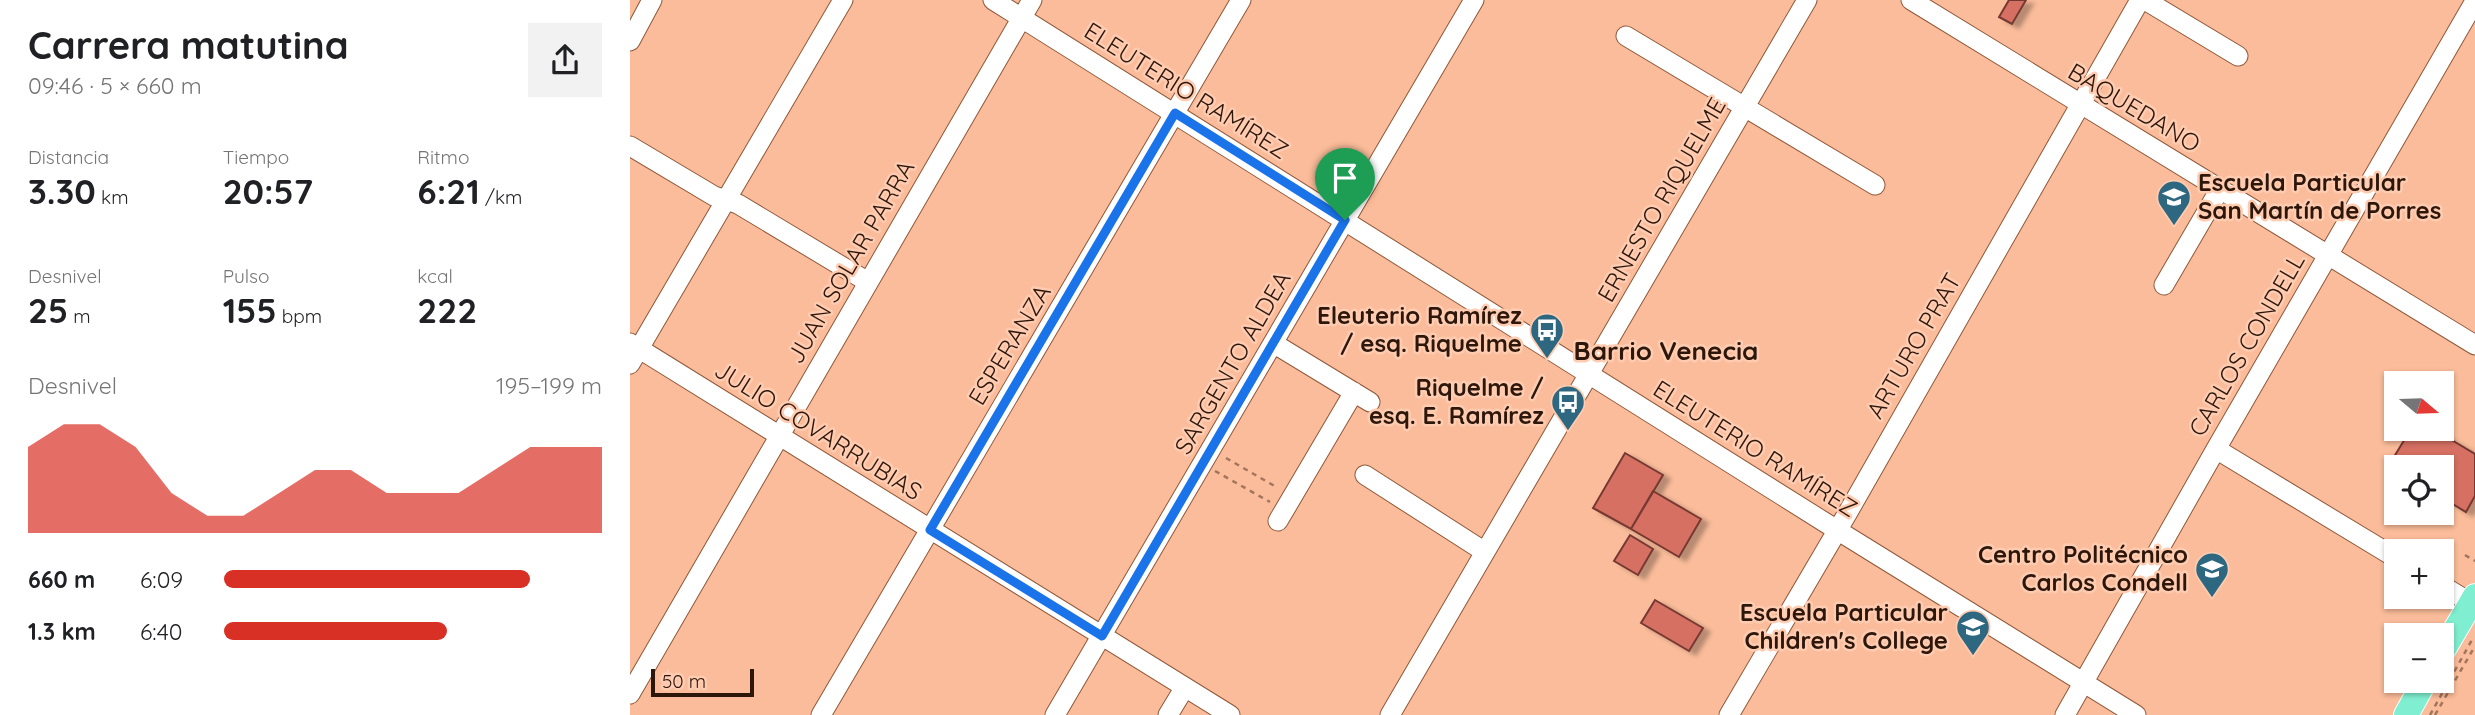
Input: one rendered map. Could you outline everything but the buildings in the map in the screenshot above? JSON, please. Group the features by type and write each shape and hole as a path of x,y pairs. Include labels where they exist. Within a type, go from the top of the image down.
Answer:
{"main road":[{"path":"2454,632 2473,599"},
{"path":"2406,715 2419,693"}],"street":[{"path":"633,29 653,0"},
{"path":"633,352 843,0"},
{"name":"ELEUTERIO RAMÍREZ","path":"993,0 2136,715"},
{"name":"JUAN SOLAR PARRA","path":"630,694 1032,0"},
{"name":"ESPERANZA","path":"821,715 1241,0"},
{"name":"SARGENTO ALDEA","path":"1055,715 1474,0"},
{"name":"ERNESTO RIQUELME","path":"1390,715 1807,0"},
{"name":"BAQUEDANO","path":"1911,0 2475,345"},
{"path":"2143,0 2238,56"},
{"name":"ARTURO PRAT","path":"1729,715 2079,104 2143,0"},
{"name":"CARLOS CONDELL","path":"2065,715 2475,1"},
{"path":"1626,36 1875,186"},
{"path":"630,146 714,196 738,204 868,282"},
{"path":"2164,285 2220,188"},
{"path":"1273,343 1362,397 1285,509"},
{"name":"JULIO COVARRUBIAS","path":"633,352 778,436 1230,715"},
{"path":"2216,449 2384,551"},
{"path":"1365,475 1485,552"},
{"path":"2454,591 2473,599"},
{"path":"1168,715 1185,687"}],"path":[{"path":"1223,456 1285,509"},
{"path":"1215,471 1285,509"},
{"path":"2465,555 2475,561"},
{"path":"2430,715 2469,649 2475,632"},
{"path":"2435,715 2475,646"}],"place":[{"name":"Escuela Particular San Martín de Porres","path":"2174,227"},
{"name":"Eleuterio Ramírez / esq. Riquelme","path":"1547,360"},
{"name":"Riquelme / esq. E. Ramírez","path":"1568,432"},
{"name":"Centro Politécnico Carlos Condell","path":"2212,599"},
{"name":"Escuela Particular Children's College","path":"1973,657"}],"district":[{"name":"Barrio Venecia","path":"1666,351"}],"route":[{"path":"1175,113 1345,220 1102,636 930,530 1175,113"}]}
